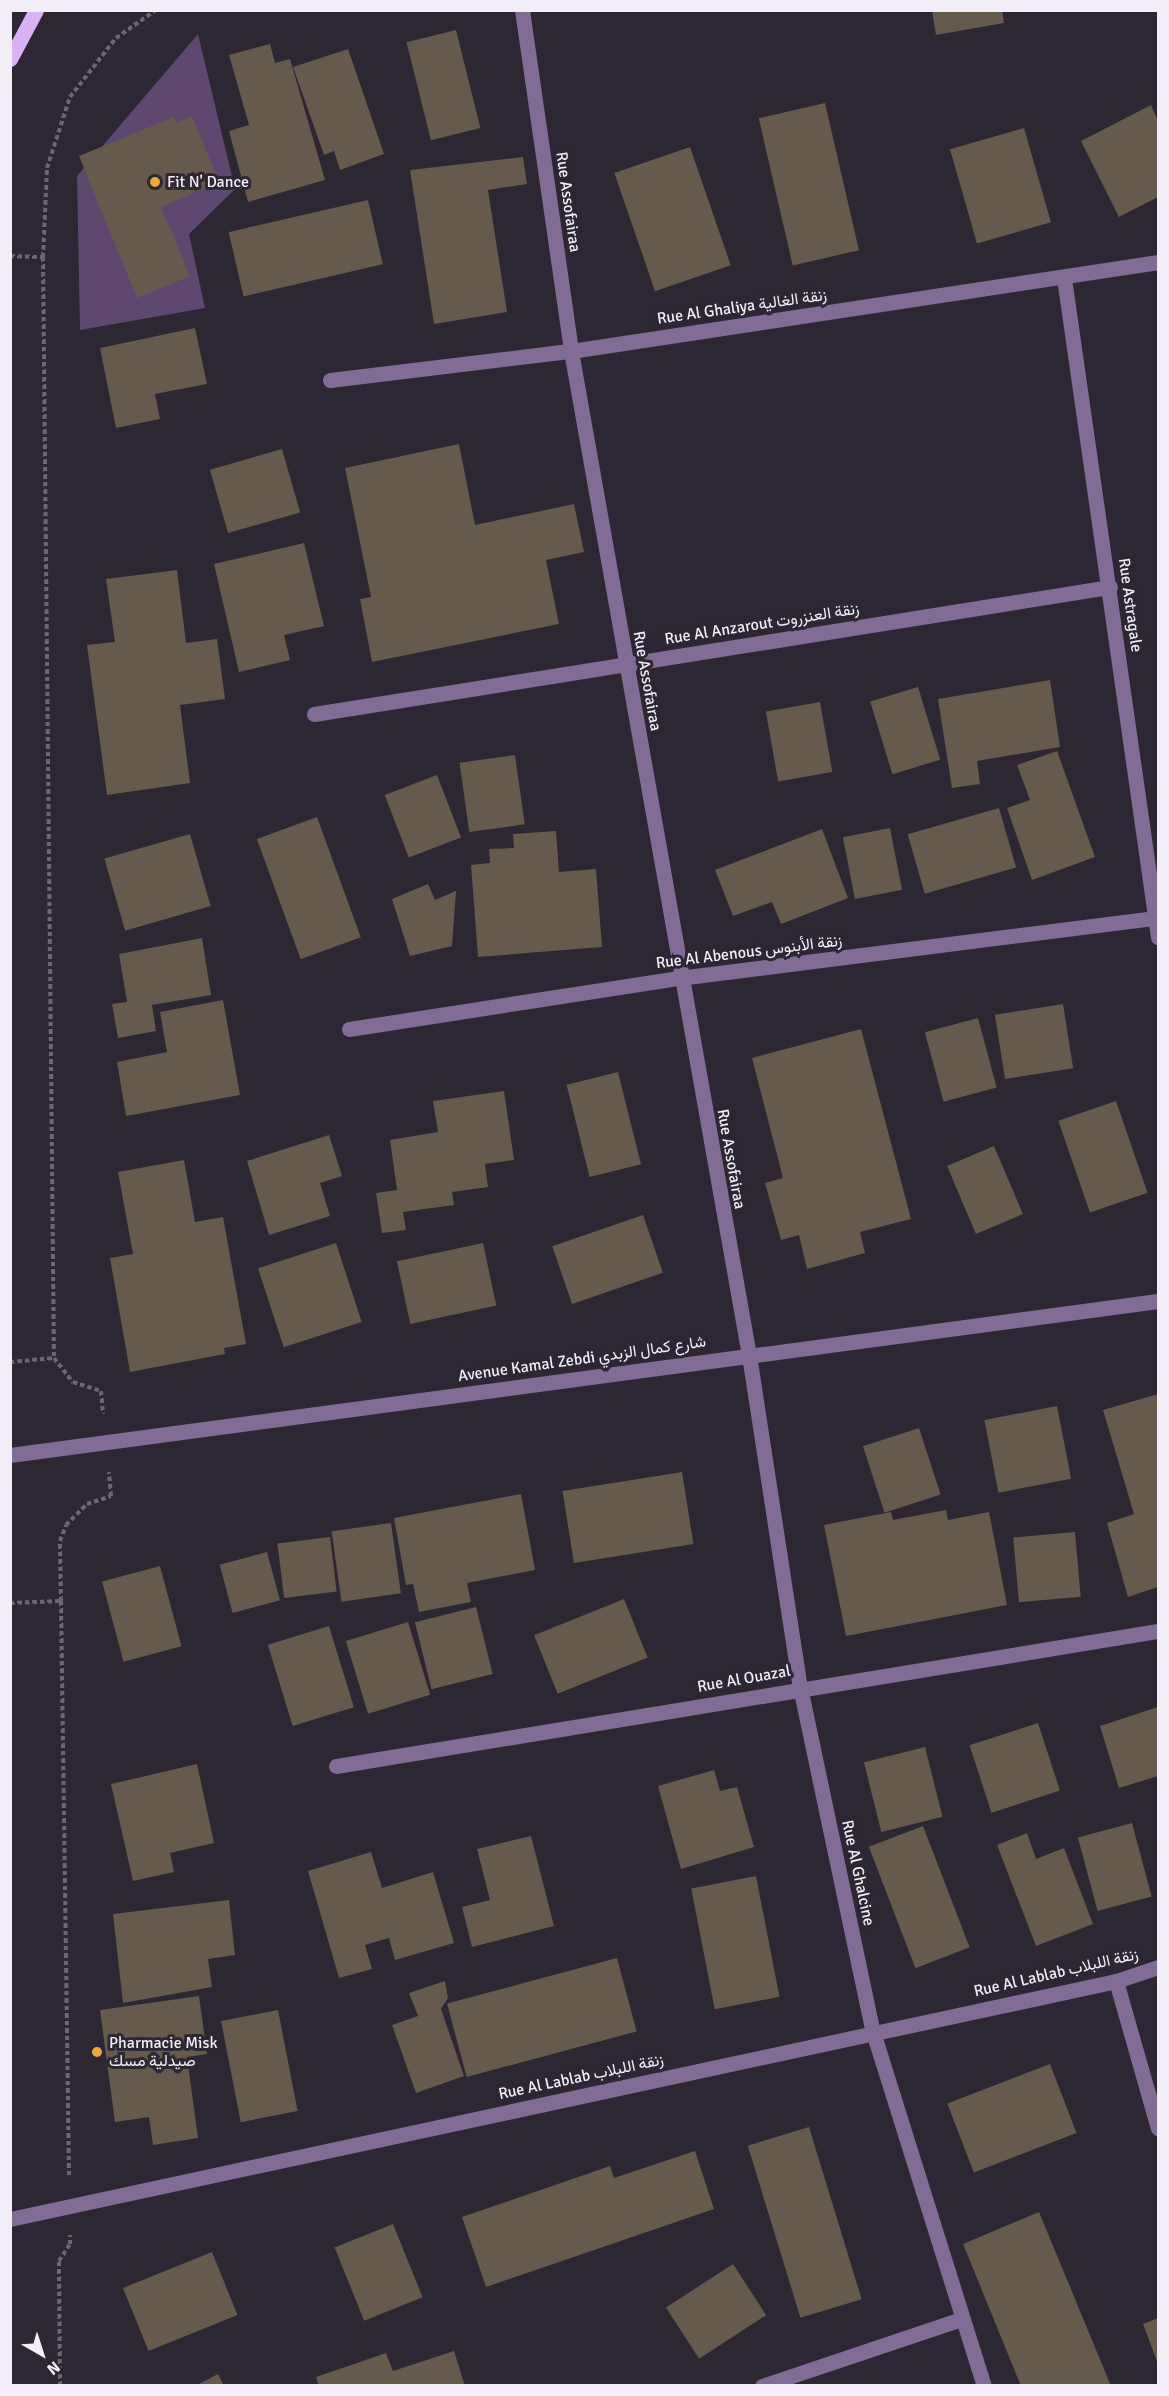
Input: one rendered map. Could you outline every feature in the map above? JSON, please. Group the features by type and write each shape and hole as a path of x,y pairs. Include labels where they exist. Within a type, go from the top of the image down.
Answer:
{"main road":[{"path":"10,59 36,10"}],"street":[{"name":"Rue Assofairaa","path":"522,10 571,351 679,978 748,1355"},
{"name":"Rue Al Ghaliya زنقة الغالية","path":"330,380 571,351 1158,262"},
{"name":"Rue Astragale","path":"1064,278 1110,588 1158,938"},
{"name":"Rue Al Anzarout زنقة العنزروت","path":"314,714 1110,588"},
{"name":"Rue Al Abenous زنقة الأبنوس","path":"349,1029 679,978 1155,918"},
{"name":"Avenue Kamal Zebdi شارع كمال الزبدي","path":"10,1455 1158,1301"},
{"name":"Rue Al Ghalcine","path":"748,1355 800,1687 873,2032 961,2319 984,2385"},
{"name":"Rue Al Ouazal","path":"336,1766 800,1687 1158,1631"},
{"name":"Rue Al Lablab زنقة اللبلاب","path":"10,2218 1116,1981 1158,1967"},
{"path":"1116,1981 1158,2128"},
{"path":"762,2385 961,2319"}],"path":[{"path":"54,1358 43,257 47,168 70,97 116,39 156,10"},
{"path":"10,256 43,257"},
{"path":"60,2385 59,2261 70,2244 61,1600"}],"shaded area":[{"name":"Fit N' Dance","path":"198,34 235,189 189,234 205,308 80,330 77,176"}],"building":[{"path":"932,10 1002,10 1004,23 936,35"},
{"path":"456,30 480,128 431,140 407,42"},
{"path":"270,44 275,63 290,59 325,180 248,202 229,131 249,125 229,55"},
{"path":"348,49 384,154 340,170 334,151 324,155 293,67"},
{"path":"825,103 859,250 793,265 759,118"},
{"path":"1151,105 1158,121 1158,197 1119,217 1081,141"},
{"path":"192,116 219,182 161,207 190,276 137,298 79,156 174,117 176,123"},
{"path":"1024,128 1051,222 977,243 950,149"},
{"path":"690,147 731,265 655,291 614,173"},
{"path":"523,157 527,184 488,190 507,312 434,324 410,170"},
{"path":"368,200 383,264 244,296 229,232"},
{"path":"195,328 207,384 155,394 160,419 116,428 100,348"},
{"path":"459,444 475,525 574,504 584,552 546,560 559,624 372,662 360,599 371,597 345,468"},
{"path":"282,449 300,512 228,533 210,470"},
{"path":"304,543 324,626 284,635 290,660 239,672 214,564"},
{"path":"177,570 186,643 217,639 225,699 180,705 190,783 107,795 87,645 115,642 106,579"},
{"path":"1050,680 1060,747 977,761 980,784 952,788 938,699"},
{"path":"918,687 940,760 892,774 870,702"},
{"path":"820,702 832,772 778,781 766,712"},
{"path":"1057,751 1095,857 1032,880 1007,808 1030,800 1017,765"},
{"path":"515,755 525,824 469,832 460,763"},
{"path":"437,775 461,838 409,858 385,795"},
{"path":"999,808 1016,868 925,894 908,834"},
{"path":"317,817 361,937 301,959 257,839"},
{"path":"890,828 902,890 855,899 843,837"},
{"path":"822,829 848,898 781,924 772,902 733,916 715,870"},
{"path":"556,831 559,872 596,869 602,947 478,957 471,865 490,863 489,849 514,848 513,834"},
{"path":"190,834 211,906 125,931 104,859"},
{"path":"428,884 435,900 456,891 452,946 410,956 392,899"},
{"path":"202,938 211,995 152,1005 156,1031 118,1038 112,1004 127,1002 119,954"},
{"path":"223,1000 240,1095 126,1116 117,1062 167,1052 160,1012"},
{"path":"1063,1004 1073,1068 1005,1079 995,1015"},
{"path":"978,1018 997,1088 944,1102 925,1032"},
{"path":"861,1029 911,1219 860,1232 865,1253 807,1269 799,1235 781,1240 765,1183 783,1178 752,1058"},
{"path":"618,1072 641,1164 590,1177 567,1085"},
{"path":"504,1091 514,1160 485,1164 488,1187 452,1192 454,1205 403,1212 406,1230 382,1233 376,1193 397,1190 390,1140 438,1132 433,1101"},
{"path":"1116,1101 1148,1193 1090,1213 1058,1121"},
{"path":"329,1135 342,1176 320,1183 330,1216 269,1235 247,1161"},
{"path":"994,1146 1023,1214 976,1234 947,1166"},
{"path":"184,1160 195,1222 223,1217 246,1344 224,1348 225,1354 130,1372 110,1258 133,1254 118,1172"},
{"path":"643,1215 663,1273 572,1304 552,1246"},
{"path":"336,1243 362,1322 284,1347 258,1268"},
{"path":"483,1243 496,1306 410,1324 397,1261"},
{"path":"1158,1394 1158,1587 1128,1597 1107,1523 1134,1514 1103,1410"},
{"path":"1057,1406 1071,1479 998,1493 984,1420"},
{"path":"919,1428 941,1495 885,1513 863,1446"},
{"path":"682,1472 693,1544 574,1563 562,1491"},
{"path":"521,1494 535,1570 467,1583 471,1602 419,1612 413,1584 406,1585 394,1518"},
{"path":"946,1510 948,1520 989,1512 1007,1605 846,1636 824,1525 891,1512 893,1520"},
{"path":"391,1523 401,1593 341,1602 332,1531"},
{"path":"1075,1532 1081,1597 1019,1602 1013,1537"},
{"path":"330,1537 337,1592 284,1598 277,1543"},
{"path":"267,1552 280,1600 233,1613 220,1565"},
{"path":"160,1566 181,1646 124,1662 102,1582"},
{"path":"624,1599 648,1657 558,1694 534,1635"},
{"path":"476,1607 493,1674 432,1689 415,1622"},
{"path":"408,1622 430,1695 368,1714 346,1641"},
{"path":"329,1626 354,1707 293,1726 268,1645"},
{"path":"1158,1707 1158,1776 1119,1788 1100,1726"},
{"path":"1038,1723 1060,1791 991,1813 970,1745"},
{"path":"925,1747 942,1817 881,1832 864,1762"},
{"path":"197,1764 214,1843 170,1853 174,1872 133,1881 111,1784"},
{"path":"714,1770 720,1791 737,1787 754,1847 681,1869 658,1786"},
{"path":"1132,1823 1152,1896 1098,1911 1078,1837"},
{"path":"923,1826 970,1947 915,1968 869,1847"},
{"path":"1027,1833 1036,1859 1064,1848 1093,1924 1036,1946 997,1845"},
{"path":"531,1836 554,1926 472,1947 462,1907 490,1900 477,1849"},
{"path":"371,1852 382,1888 433,1872 454,1943 395,1960 389,1938 365,1945 372,1969 339,1978 308,1871"},
{"path":"756,1876 779,1997 715,2009 691,1889"},
{"path":"229,1900 235,1955 208,1959 212,1987 123,2003 113,1914"},
{"path":"617,1958 637,2031 467,2077 447,2004"},
{"path":"445,1981 448,1998 441,2009 464,2076 416,2093 392,2025 418,2016 409,1993"},
{"path":"199,1996 207,2054 187,2057 198,2138 153,2145 149,2117 115,2122 100,2010"},
{"path":"278,2010 298,2111 241,2122 221,2021"},
{"path":"1050,2064 1077,2133 974,2173 947,2103"},
{"path":"809,2127 862,2299 800,2318 748,2146"},
{"path":"695,2151 714,2209 486,2287 462,2217 610,2166 614,2178"},
{"path":"1039,2212 1111,2386 1021,2386 963,2244"},
{"path":"393,2224 423,2297 364,2321 335,2248"},
{"path":"212,2252 237,2315 148,2351 123,2288"},
{"path":"733,2264 766,2315 699,2359 666,2308"},
{"path":"1158,2318 1158,2364 1143,2324"},
{"path":"454,2351 465,2386 319,2386 316,2377 386,2353 393,2371"},
{"path":"218,2374 224,2386 195,2386"}],"place":[{"name":"Fit N' Dance","path":"155,182"},
{"name":"Pharmacie Misk صيدلية مسك","path":"97,2052"}]}
